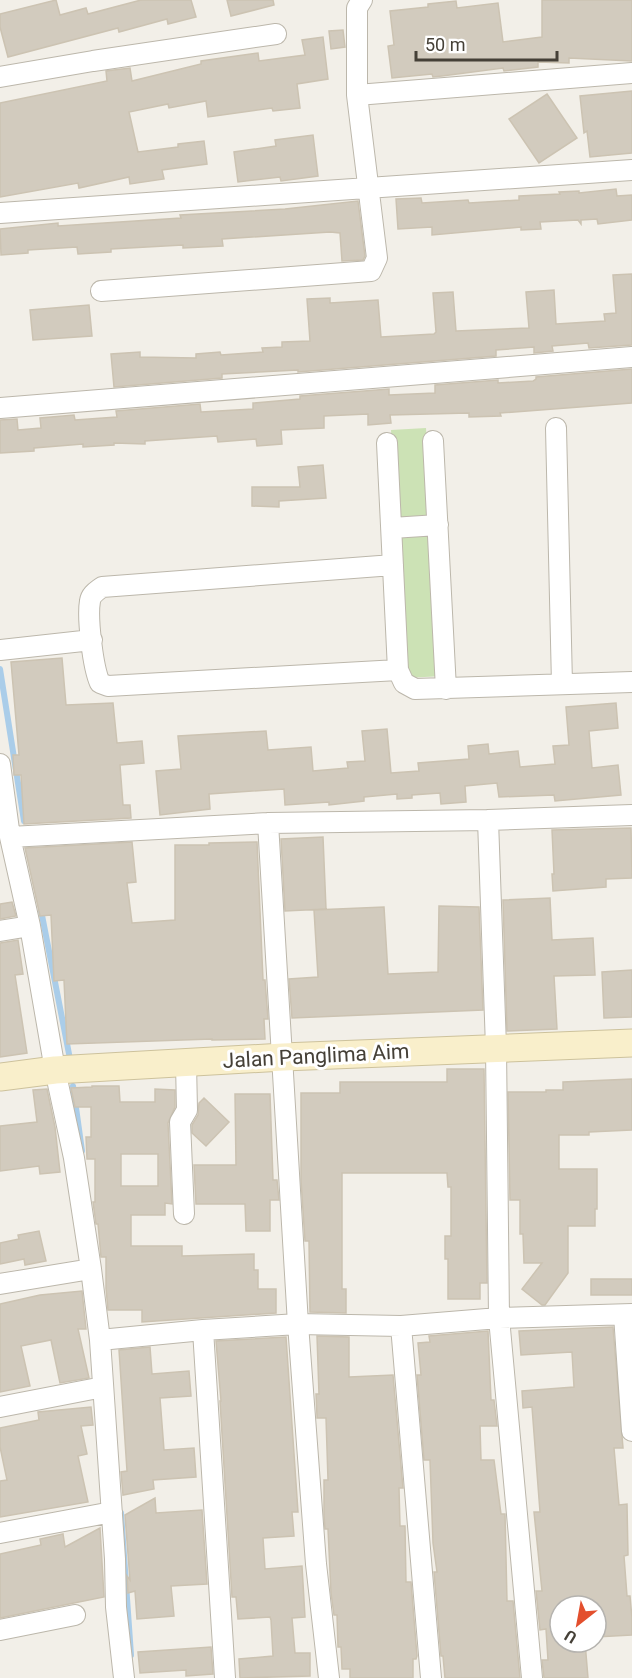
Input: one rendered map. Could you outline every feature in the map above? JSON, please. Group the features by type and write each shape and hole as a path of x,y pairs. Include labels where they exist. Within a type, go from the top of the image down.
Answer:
{"street":[{"path":"100,291 371,271 376,258 357,95 357,8 362,0"},
{"path":"0,77 276,34"},
{"path":"357,95 632,73"},
{"path":"0,213 632,170"},
{"path":"0,408 632,357"},
{"path":"556,428 562,684"},
{"path":"433,441 446,689"},
{"path":"387,443 398,670 404,682 415,689 446,689 632,682"},
{"path":"392,528 438,525"},
{"path":"393,565 102,587 94,593 90,600 97,675 100,683 108,686 398,670"},
{"path":"0,651 92,640"},
{"path":"0,764 10,837 30,926 55,1070 74,1158 91,1269 100,1340 116,1607 124,1678"},
{"path":"10,837 268,823 488,820 632,815"},
{"path":"488,820 496,1047 499,1318 532,1678"},
{"path":"268,823 298,1324 316,1564 329,1678"},
{"path":"0,931 30,926"},
{"name":"Jalan Panglima Aim","path":"0,1077 55,1070 186,1062 632,1043"},
{"path":"184,1214 180,1122 187,1110 186,1062"},
{"path":"0,1284 91,1269"},
{"path":"100,1340 298,1324 401,1326 499,1318 628,1314 632,1431"},
{"path":"401,1326 431,1678"},
{"path":"203,1330 225,1678"},
{"path":"0,1407 103,1387"},
{"path":"0,1533 112,1512"},
{"path":"0,1630 75,1615"}],"green space":[{"path":"426,428 442,676 407,678 391,430"}],"building":[{"path":"56,0 60,15 86,8 88,14 141,0 191,0 196,17 168,24 167,19 119,32 118,28 8,57 0,27 0,14"},
{"path":"227,0 273,0 274,5 231,16"},
{"path":"542,0 632,0 632,61 569,58 569,63 538,62 538,67 504,71 503,68 433,77 432,74 392,78 388,46 394,45 390,11 456,1 457,8 498,3 503,42 542,37"},
{"path":"343,30 345,47 331,49 329,31"},
{"path":"323,37 328,79 297,84 300,108 273,111 272,108 208,117 206,101 169,108 168,104 129,112 138,152 204,141 207,164 162,170 164,179 130,184 129,177 79,188 78,183 0,197 0,103 107,81 106,71 130,68 132,81 201,64 201,61 258,53 259,61 305,55 302,40"},
{"path":"632,91 632,153 590,157 587,131 584,133 580,96"},
{"path":"547,94 577,138 539,163 509,119"},
{"path":"313,135 318,176 281,181 280,177 238,182 234,152 276,146 275,140"},
{"path":"616,189 617,196 632,195 632,220 598,224 597,219 581,220 581,224 578,220 540,222 541,229 521,230 521,227 432,235 432,227 398,229 396,199 421,198 422,203 468,200 469,203 519,200 519,196 560,194 559,192 579,191 579,193"},
{"path":"358,201 365,256 363,260 342,261 340,233 330,232 222,239 223,246 183,248 183,245 111,249 111,252 78,254 77,247 28,250 28,253 1,255 0,229 58,223 58,226 181,218 180,215 285,209"},
{"path":"632,274 632,345 589,348 588,343 552,346 553,351 534,353 534,347 496,350 496,356 298,372 298,370 222,374 222,378 114,387 111,354 140,352 140,357 196,358 196,354 263,352 262,348 282,347 282,342 310,341 307,299 330,298 330,303 378,300 381,337 434,334 436,332 433,293 453,292 456,331 529,328 526,292 554,290 556,324 605,321 604,314 616,313 613,275"},
{"path":"89,305 92,336 33,340 30,310"},
{"path":"632,369 632,403 500,413 501,416 469,417 469,413 390,415 391,423 368,425 368,414 324,416 324,428 281,430 282,444 257,446 256,439 218,442 217,436 145,441 145,444 114,443 114,445 83,447 83,444 0,453 0,420 17,419 18,430 41,428 40,418 74,415 75,420 117,417 116,411 200,404 201,412 253,409 253,403 300,399 300,396 389,389 389,395 435,393 435,385 498,380 498,383 533,381 536,377"},
{"path":"323,465 326,498 279,501 279,507 252,506 252,487 300,487 298,467"},
{"path":"62,658 66,705 113,703 117,743 142,741 144,763 120,765 123,805 130,805 131,818 24,824 21,775 14,775 13,755 19,755 11,662"},
{"path":"616,703 618,728 589,731 592,768 618,765 621,795 555,801 554,795 499,797 497,783 465,786 466,802 441,804 440,793 412,795 412,798 397,799 397,794 364,797 364,801 329,805 329,802 285,805 284,789 209,794 210,809 160,815 156,771 181,769 178,736 266,731 268,750 311,747 313,771 348,768 347,762 365,761 362,731 387,729 391,773 419,771 418,763 469,759 468,746 488,744 489,754 518,751 520,767 555,764 553,746 569,745 566,707"},
{"path":"631,828 632,878 606,879 606,887 553,891 552,830"},
{"path":"323,837 326,909 285,911 281,839"},
{"path":"132,842 136,882 127,883 132,923 175,920 175,845 257,842 263,980 265,980 268,1019 264,1019 265,1039 67,1044 64,980 54,981 51,915 40,916 25,848"},
{"path":"550,898 552,940 593,938 595,975 554,976 557,1029 507,1031 503,900"},
{"path":"12,902 16,916 0,919 0,904"},
{"path":"439,906 479,907 483,1010 292,1018 289,979 318,977 314,910 384,907 388,974 438,972"},
{"path":"18,940 23,974 15,975 27,1053 0,1057 0,943"},
{"path":"632,970 632,1017 604,1018 602,972"},
{"path":"447,1069 484,1069 487,1283 480,1283 480,1299 448,1299 448,1259 445,1259 445,1236 451,1236 451,1187 448,1187 447,1173 342,1173 342,1289 346,1289 346,1313 310,1312 309,1241 305,1241 301,1180 301,1093 340,1093 340,1082 447,1082"},
{"path":"632,1079 632,1130 589,1132 589,1135 559,1135 559,1169 597,1169 597,1209 595,1209 595,1226 568,1226 568,1273 545,1305 542,1305 522,1289 542,1263 524,1263 523,1234 520,1234 520,1200 510,1200 508,1092 563,1090 563,1082"},
{"path":"119,1086 120,1102 155,1102 155,1089 175,1090 175,1107 168,1123 172,1204 165,1203 165,1215 131,1215 131,1246 182,1246 182,1256 254,1254 254,1270 258,1270 258,1289 276,1289 276,1313 142,1322 142,1310 108,1310 106,1257 101,1257 93,1202 95,1202 95,1159 87,1159 86,1137 91,1137 91,1107 75,1107 71,1088","holes":["121,1154 158,1154 158,1186 121,1186"]},
{"path":"47,1089 55,1127 60,1172 40,1174 39,1166 0,1171 0,1126 37,1122 33,1090"},
{"path":"235,1094 270,1094 273,1180 277,1180 279,1200 270,1200 270,1231 246,1231 245,1204 196,1204 194,1165 236,1165"},
{"path":"204,1098 229,1122 206,1146 192,1133 192,1125 198,1115 199,1103"},
{"path":"39,1231 46,1261 25,1265 24,1259 0,1264 0,1243 19,1239 18,1235"},
{"path":"591,1279 632,1279 632,1295 591,1295"},
{"path":"82,1291 86,1329 78,1329 89,1378 60,1383 51,1340 21,1346 30,1386 0,1392 0,1304 40,1295"},
{"path":"613,1327 623,1448 614,1448 619,1505 627,1504 628,1555 624,1556 627,1596 630,1596 632,1635 608,1636 608,1594 548,1594 548,1654 586,1654 588,1678 544,1678 542,1660 548,1660 546,1629 540,1630 536,1591 542,1591 534,1512 540,1512 532,1407 523,1408 522,1391 574,1387 572,1352 521,1355 519,1331"},
{"path":"488,1331 491,1400 494,1400 497,1426 480,1426 481,1460 494,1460 501,1514 505,1514 507,1601 513,1601 520,1678 445,1678 434,1572 437,1572 433,1543 430,1460 424,1460 417,1375 421,1375 418,1343 430,1342 429,1336"},
{"path":"317,1336 349,1337 349,1377 393,1375 403,1488 399,1488 400,1526 405,1526 406,1582 411,1582 417,1656 413,1659 413,1678 350,1678 350,1669 342,1669 341,1647 338,1647 337,1615 334,1615 331,1593 328,1529 325,1529 324,1480 328,1480 326,1418 317,1418 316,1394 319,1394"},
{"path":"286,1337 298,1512 292,1512 294,1536 263,1538 265,1569 302,1566 305,1617 292,1618 295,1653 310,1653 310,1676 240,1678 239,1659 273,1656 271,1620 270,1617 238,1619 236,1597 232,1597 216,1341"},
{"path":"150,1347 152,1374 189,1371 191,1396 160,1398 164,1450 194,1448 196,1477 153,1480 154,1489 123,1495 121,1472 127,1471 119,1350"},
{"path":"91,1407 93,1425 81,1426 87,1454 78,1456 88,1502 0,1517 0,1481 7,1480 0,1447 0,1428 39,1420 38,1412"},
{"path":"155,1498 156,1513 202,1510 207,1584 171,1586 174,1616 137,1619 135,1591 128,1593 127,1576 130,1580 125,1515"},
{"path":"100,1528 104,1597 0,1618 0,1554 41,1545 40,1539 63,1534 65,1547"},
{"path":"211,1647 213,1674 186,1676 186,1670 140,1673 138,1652"}],"waterway":[{"path":"0,669 24,821"},
{"path":"41,910 70,1059"},
{"path":"73,1086 82,1151"},
{"path":"121,1513 131,1655"}]}
